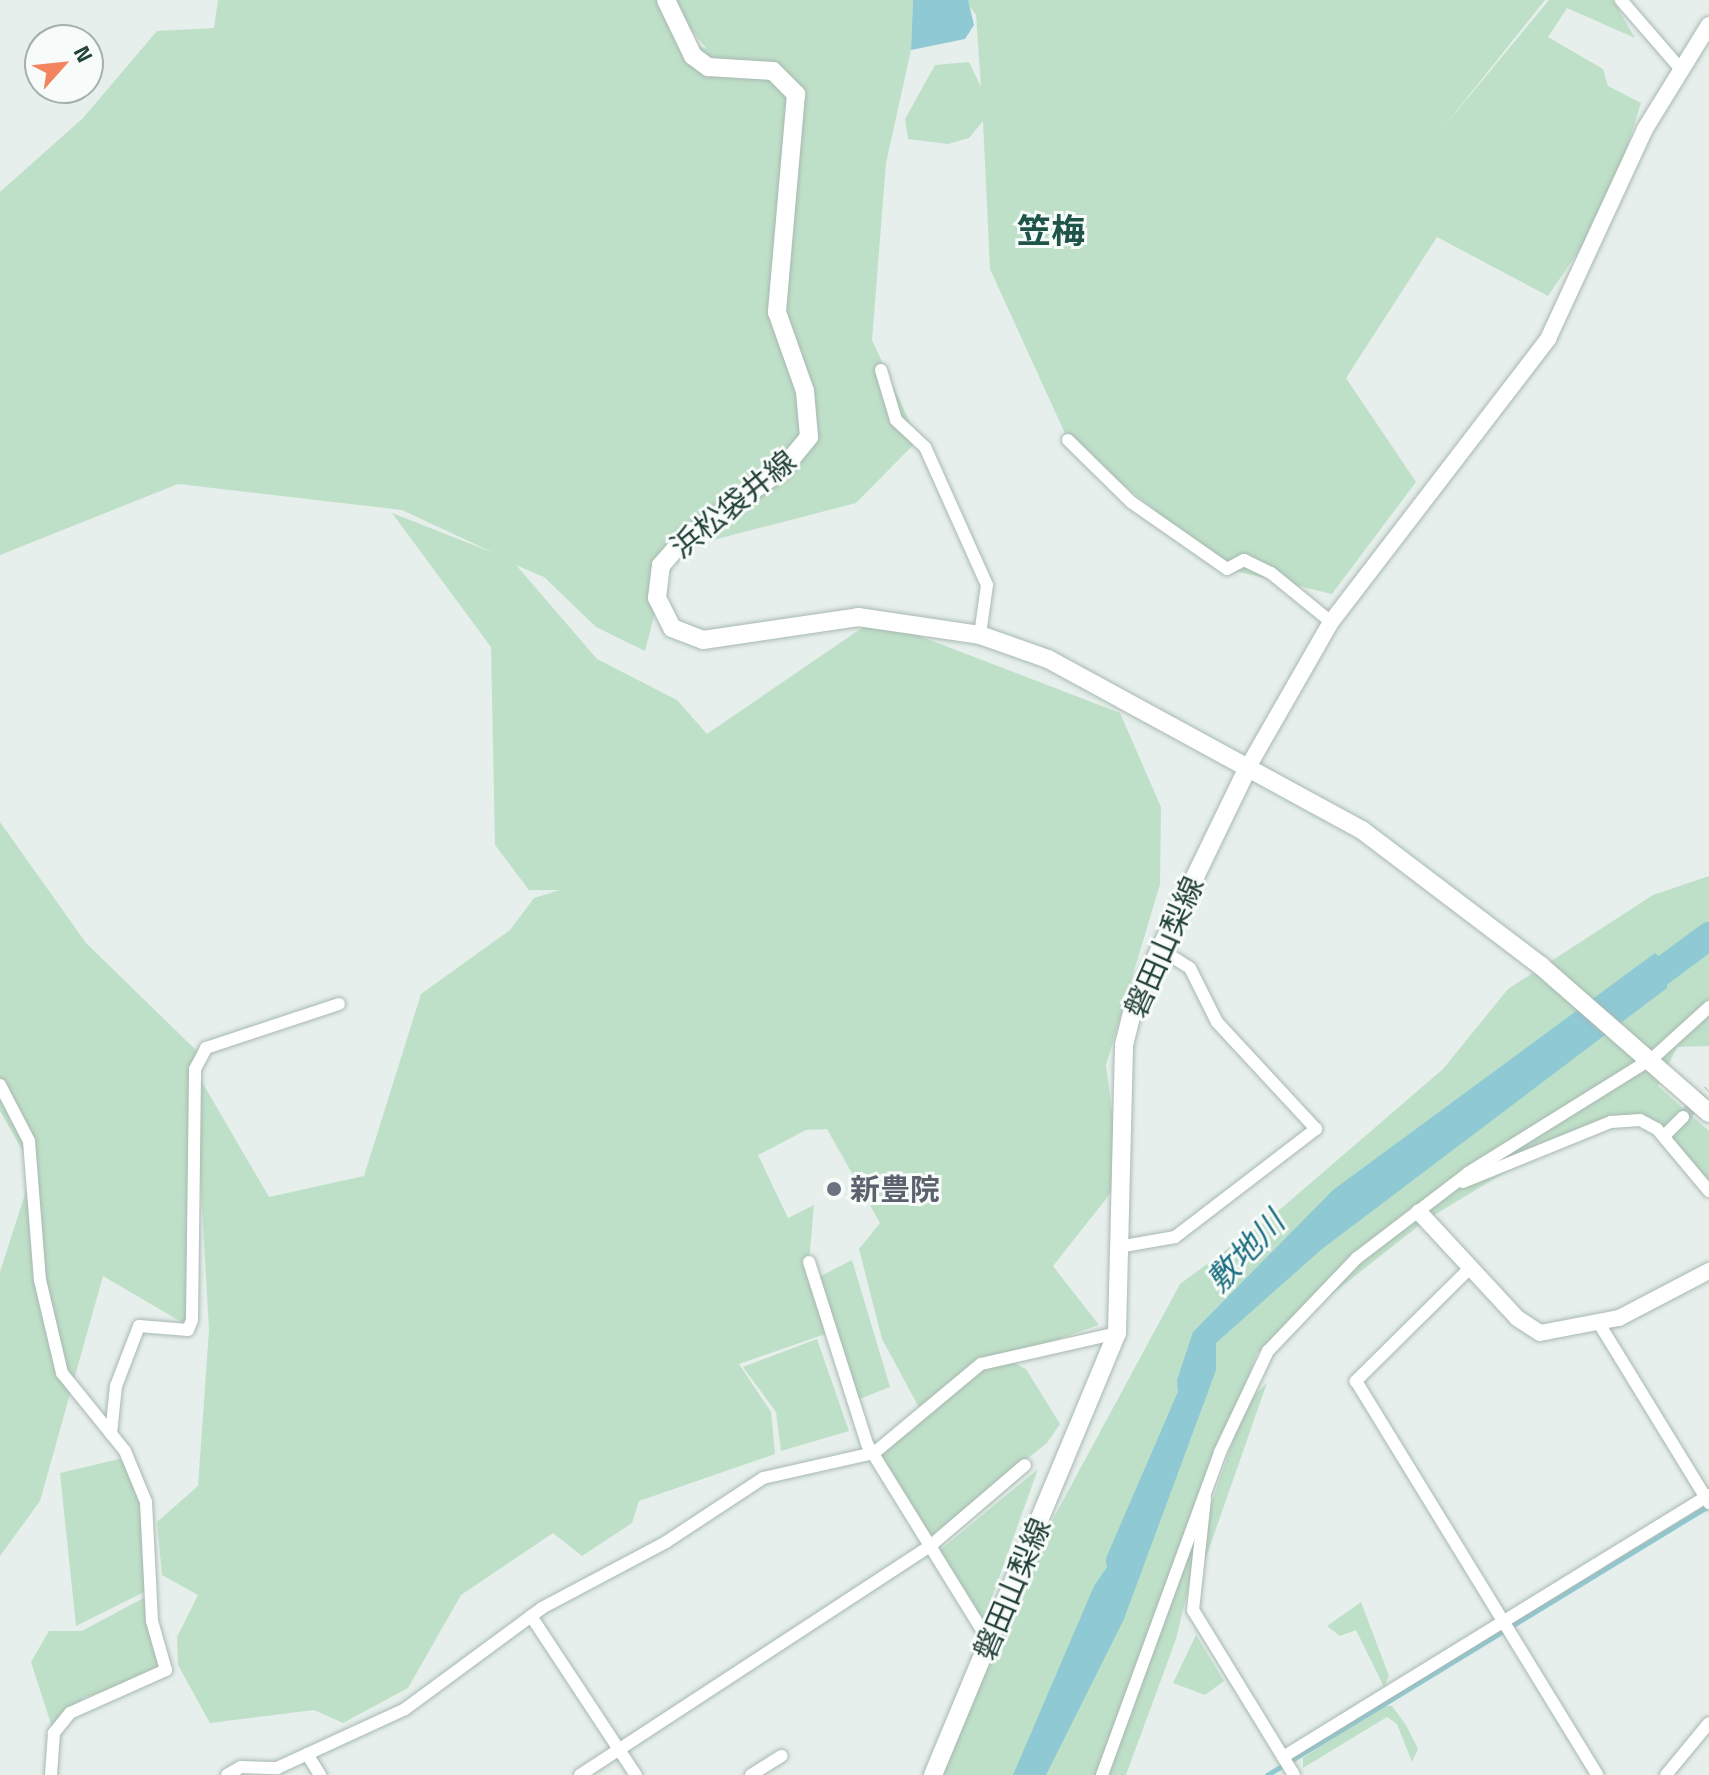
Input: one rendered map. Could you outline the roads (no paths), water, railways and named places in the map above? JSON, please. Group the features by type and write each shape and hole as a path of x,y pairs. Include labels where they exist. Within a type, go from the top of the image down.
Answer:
{"main road":[{"name":"浜松袋井線","path":"666,0 693,56 708,67 773,71 796,94 777,312 805,391 809,437 782,470 671,551 658,580 663,614 672,628 703,640 858,617 980,635 1048,659 1248,767"},
{"name":"磐田山梨線","path":"937,1771 1117,1333 1124,1246 1118,1092 1135,1001 1248,767"},
{"path":"1248,767 1362,830 1541,966 1649,1055 1709,1113"}],"street":[{"path":"1621,0 1679,67"},
{"path":"1248,767 1331,622 1548,339 1679,67 1709,25"},
{"path":"881,370 896,420 925,447 987,585 980,635"},
{"path":"1068,440 1131,502 1227,569 1244,560 1289,583 1331,622"},
{"path":"1124,1246 1175,1237 1316,1129 1217,1022 1190,968 1160,949"},
{"path":"111,1434 116,1386 139,1326 188,1330 192,1320 195,1069 206,1048 339,1004"},
{"path":"1102,1775 1205,1498 1268,1351 1325,1286 1419,1212 1649,1055 1709,1007"},
{"path":"0,1085 29,1141 40,1280 62,1373 111,1434 146,1502 152,1621 166,1670 70,1713 54,1733 51,1775"},
{"path":"1664,1136 1683,1117"},
{"path":"1453,1186 1611,1122 1640,1120 1664,1136 1709,1191"},
{"path":"1419,1212 1470,1268 1540,1333 1600,1325 1709,1271"},
{"path":"809,1262 874,1453 990,1643"},
{"path":"1470,1268 1356,1381 1597,1775"},
{"path":"1283,1757 1708,1498 1600,1325"},
{"path":"227,1775 241,1767 277,1768 405,1709 531,1616 782,1469 874,1453 981,1364 1117,1333"},
{"path":"580,1775 929,1547 1025,1465"},
{"path":"1205,1498 1193,1610 1294,1775"},
{"path":"531,1616 636,1775"},
{"path":"1666,1775 1709,1723"},
{"path":"307,1754 320,1775"},
{"path":"751,1775 782,1756"}],"water":[{"path":"913,0 968,0 974,25 965,39 911,50"},
{"path":"1655,953 1669,965 1667,988 1322,1249 1216,1343 1216,1370 1124,1619 1046,1775 1013,1775 1094,1586 1134,1528 1180,1423 1177,1380 1193,1332 1333,1190"}],"waterway":[{"name":"敷地川","path":"1639,988 1709,936"},
{"name":"敷地川","path":"1120,1561 1194,1390"},
{"path":"1267,1775 1708,1506"}],"tunnel":[{"path":"1683,1117 1709,1091"}],"place":[{"name":"新豊院","path":"834,1189"}],"district":[{"name":"笠梅","path":"1051,231"}]}
